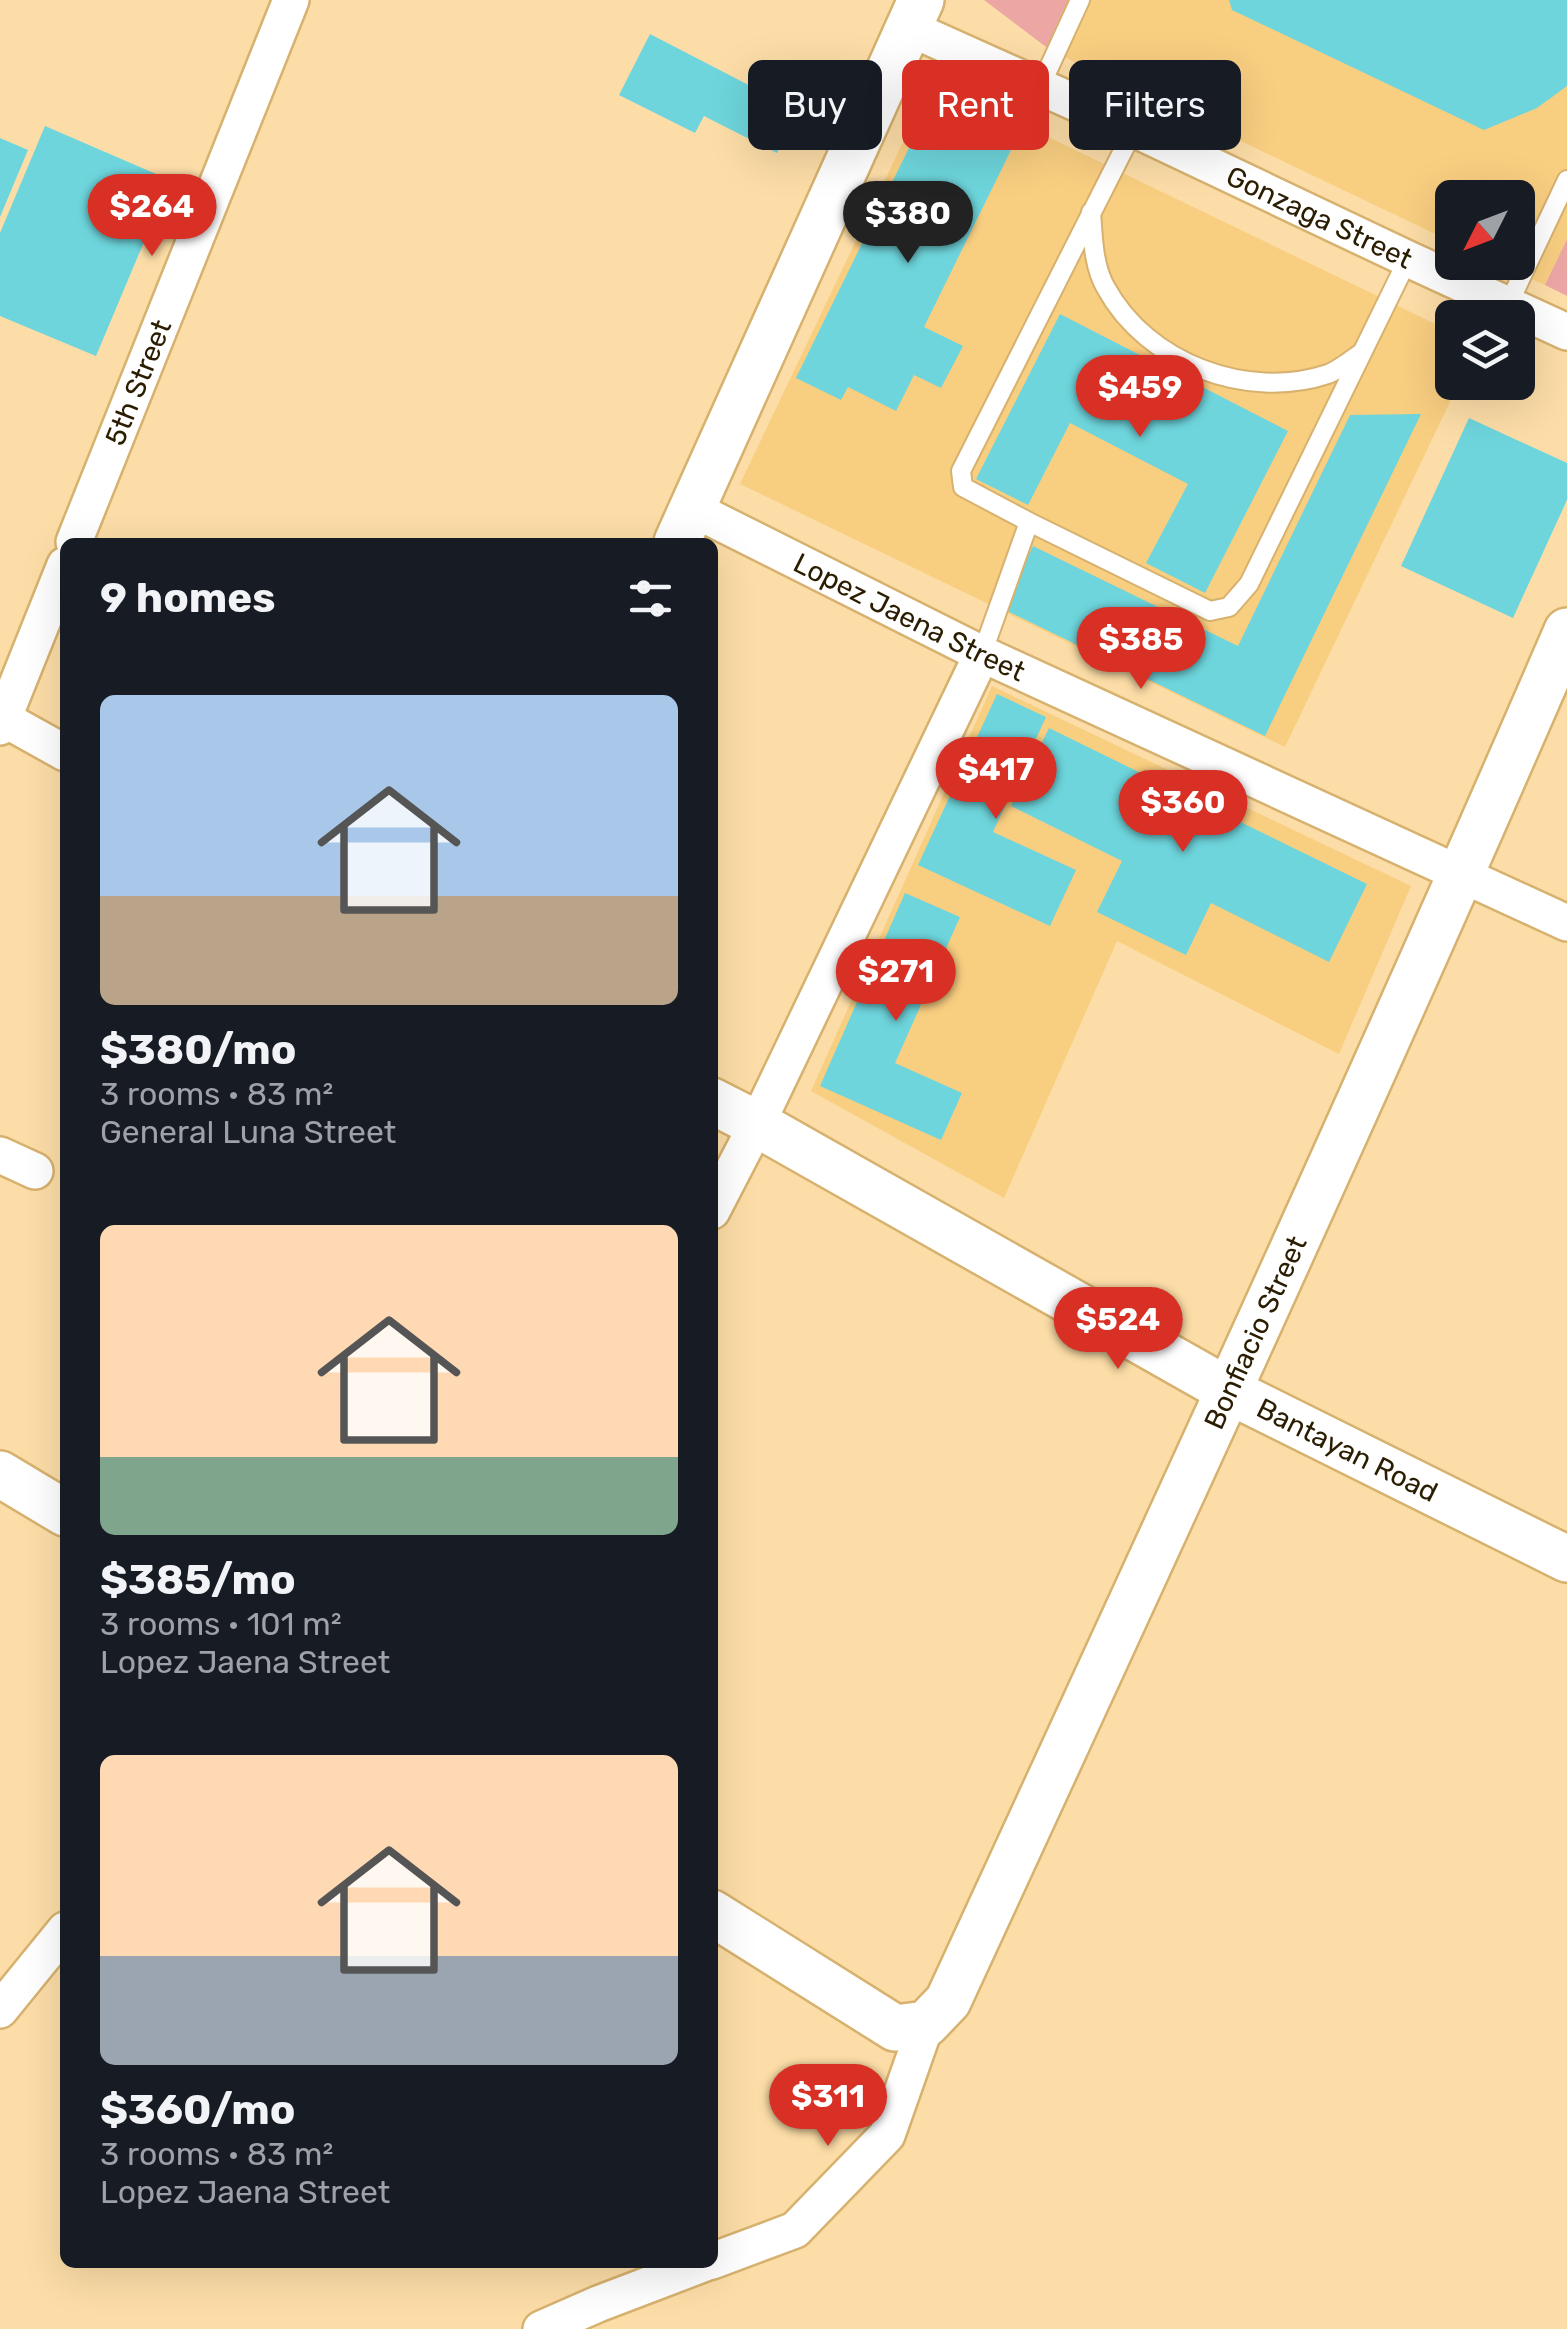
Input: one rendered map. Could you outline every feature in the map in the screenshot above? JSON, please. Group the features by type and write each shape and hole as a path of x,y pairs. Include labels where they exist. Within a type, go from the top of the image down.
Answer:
{"street":[{"name":"5th Street","path":"76,538 291,0"},
{"name":"Gonzaga Street","path":"915,14 994,60"},
{"path":"685,526 915,14"},
{"name":"Gonzaga Street","path":"1178,150 1497,300"},
{"name":"Gonzaga Street","path":"1535,317 1567,332"},
{"name":"Lopez Jaena Street","path":"685,526 713,538"},
{"name":"Lopez Jaena Street","path":"718,540 982,654 1567,923"},
{"path":"60,578 2,723 60,751"},
{"name":"Bonfiacio Street","path":"926,2024 948,2001 1229,1392 1462,875 1567,631"},
{"path":"718,1200 758,1124 982,654"},
{"name":"Bantayan Road","path":"718,1104 1229,1392 1567,1559"},
{"path":"0,1155 34,1171"},
{"path":"0,1474 60,1510"},
{"path":"718,1917 894,2028 926,2024 887,2135 794,2230 718,2259"},
{"path":"0,2010 60,1936"},
{"path":"541,2329 694,2268"}],"lane":[{"path":"1049,67 1080,0"},
{"path":"1123,150 961,471 963,488 1210,610 1229,606 1249,584 1408,260"},
{"path":"1510,300 1567,180"},
{"path":"1091,212 1104,285 1122,313 1159,348 1202,369 1251,383 1330,373 1361,353"},
{"path":"982,654 1029,522"}],"shaded area":[{"path":"984,0 1073,0 1050,50"},
{"path":"1073,0 1567,0 1567,239 1545,285 1534,280 1535,180 1435,180 1435,234 1241,141 1241,60 1071,60 1050,50"},
{"path":"1049,137 1435,324 1435,400 1451,400 1285,747 740,484 902,144 902,150 1049,150"},
{"path":"1567,239 1567,296 1545,285"},
{"path":"992,686 1411,886 1339,1054 1117,941 1004,1198 811,1091"}],"building":[{"path":"1229,0 1567,0 1567,86 1537,108 1484,130 1232,10"},
{"path":"650,34 748,85 748,138 704,116 695,133 619,95"},
{"path":"45,126 170,180 96,356 0,316 0,233"},
{"path":"0,138 28,150 0,217"},
{"path":"908,150 1011,150 924,327 963,346 941,388 914,375 896,411 848,387 841,400 796,378"},
{"path":"1060,314 1288,431 1205,593 1146,563 1188,484 1070,423 1028,505 976,479"},
{"path":"1421,414 1265,736 1003,609 1033,546 1238,646 1350,415"},
{"path":"1469,418 1567,463 1567,500 1513,618 1401,566"},
{"path":"997,694 1046,717 993,832 1076,870 1050,926 918,865"},
{"path":"1049,728 1367,884 1329,962 1211,903 1186,955 1097,912 1122,861 1011,806"},
{"path":"905,893 960,917 895,1063 962,1093 941,1140 820,1086"}]}
